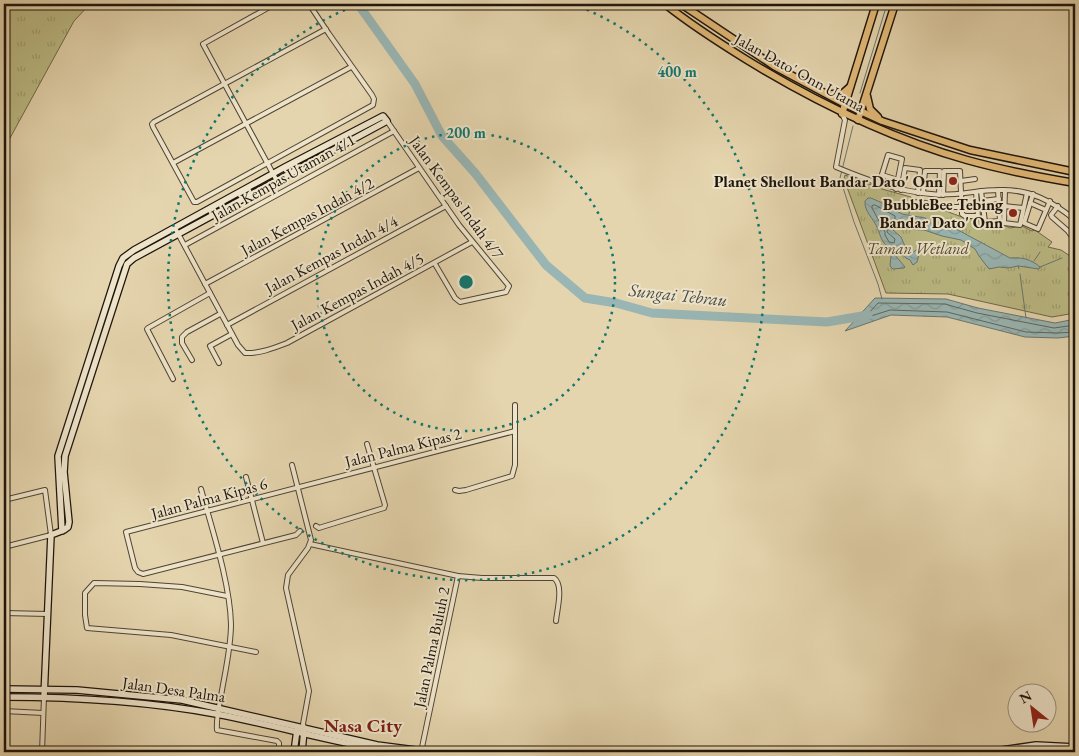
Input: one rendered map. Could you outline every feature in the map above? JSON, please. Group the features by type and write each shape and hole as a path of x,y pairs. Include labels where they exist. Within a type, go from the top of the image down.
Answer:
{"main road":[{"name":"Jalan Dato' Onn Utama","path":"665,4 694,27 770,74 842,114 913,142 968,160 1075,184"},
{"path":"842,114 853,84 876,4"},
{"path":"858,120 895,4"},
{"name":"Jalan Dato' Onn Utama","path":"683,5 774,66 845,104 882,121 970,150 1075,172"},
{"path":"678,14 683,5"},
{"path":"822,92 838,95 853,84"},
{"path":"867,92 870,109 882,121"}],"street":[{"path":"275,4 203,44 277,181"},
{"path":"309,4 374,99 373,105 196,202 193,200 152,124 326,29"},
{"path":"173,163 351,67"},
{"path":"842,114 846,120 836,167 838,168 879,184 921,193 941,195 1004,190 1033,194 1050,201 1075,220"},
{"path":"4,573 4,547 62,531 66,529 69,522 64,472 65,456 127,264 177,231 273,174 381,116 387,121 277,181 177,231 134,250 123,258 58,456 62,531"},
{"name":"Jalan Kempas Indah 4/7","path":"387,121 472,242 509,286 506,292 460,302 455,298 434,264"},
{"name":"Jalan Kempas Utaman 4/1","path":"185,245 394,131"},
{"path":"879,184 888,155 902,159 898,189"},
{"name":"Jalan Kempas Indah 4/2","path":"205,284 419,168"},
{"path":"898,189 905,168 920,170 921,193"},
{"path":"921,193 925,171 940,172 941,195"},
{"path":"941,195 944,171 960,171 962,214 965,216 978,216 978,192"},
{"path":"882,175 898,180"},
{"path":"961,181 975,179"},
{"path":"978,192 982,201 985,222 1000,221 998,190"},
{"path":"1004,190 1004,223 1020,225 1027,193"},
{"path":"1033,194 1024,223 1038,229 1050,201"},
{"path":"982,201 999,199"},
{"path":"1030,203 1046,210"},
{"name":"Jalan Kempas Indah 4/4","path":"227,325 446,206"},
{"path":"1004,206 1023,208"},
{"path":"1058,206 1051,215 1068,231 1075,241"},
{"path":"949,207 962,207"},
{"path":"177,231 232,334 210,346 219,363"},
{"name":"Jalan Kempas Indah 4/5","path":"232,334 245,353 266,350 288,343 472,242"},
{"path":"173,379 147,330 210,294"},
{"path":"192,360 182,343 182,337 220,314"},
{"path":"91,353 98,354"},
{"path":"455,490 466,490 512,476 515,465 515,405"},
{"name":"Jalan Palma Kipas 2","path":"297,487 515,431"},
{"path":"316,526 319,528 384,508 385,505 368,444"},
{"path":"292,465 310,544 288,575 286,588 309,691 294,752"},
{"path":"246,477 263,543"},
{"name":"Jalan Palma Kipas 6","path":"219,555 143,574 135,568 126,532 297,487"},
{"path":"201,489 219,555 231,623 217,727 219,731 277,742 279,744 279,752"},
{"path":"4,500 45,490 51,535 42,752"},
{"path":"219,555 298,534 300,531"},
{"path":"310,544 458,576 554,578 558,580 559,586 556,621"},
{"name":"Jalan Palma Buluh 2","path":"421,752 458,576"},
{"path":"227,596 182,587 94,583 85,593 84,615 87,628 171,635 256,652"},
{"path":"4,613 48,614"},
{"name":"Jalan Desa Palma","path":"4,689 77,690 164,698 301,729"},
{"name":"Jalan Desa Palma","path":"4,697 142,703 218,711"},
{"path":"4,711 43,712"},
{"path":"301,729 377,745 431,752"},
{"path":"301,729 302,752"},
{"path":"301,729 394,752"},
{"path":"988,752 1036,744 1075,747"}],"green space":[{"path":"4,4 90,4 74,21 4,149"},
{"name":"Taman Wetland","path":"845,175 882,189 911,197 911,199 931,201 932,205 938,205 938,208 960,216 970,219 982,219 983,224 994,226 1001,222 1010,228 1022,226 1032,231 1035,230 1052,242 1048,247 1061,250 1073,258 1075,256 1075,313 1052,317 948,294 886,293 844,179"}],"water":[{"path":"868,198 902,214 925,218 933,225 958,230 1010,258 1026,259 1040,267 1039,269 1018,266 989,269 975,249 961,240 924,230 905,229 904,226 893,225 893,230 901,237 907,251 914,252 918,248 920,250 917,262 913,265 898,248 890,248 883,242 866,208 865,201"},
{"path":"894,254 904,268 893,269 890,266 891,256"},
{"path":"875,298 946,299 978,308 1055,323 1075,319 1075,336 1058,338 1025,337 947,317 891,315 845,331"}],"waterway":[{"name":"Sungai Tebrau","path":"358,4 415,84 442,136 475,173 546,265 585,298 616,303 652,313 827,322 868,315"},
{"path":"860,93 887,4"},
{"path":"853,126 840,178 882,299"},
{"path":"909,214 910,204"},
{"path":"1034,261 1040,252"},
{"path":"1040,267 1062,258"},
{"path":"1020,274 1026,318"}],"place":[{"name":"Planet Shellout Bandar Dato' Onn","path":"953,181"},
{"name":"BubbleBee Tebing Bandar Dato' Onn","path":"1013,213"}],"district":[{"name":"Nasa City","path":"363,725"}]}
